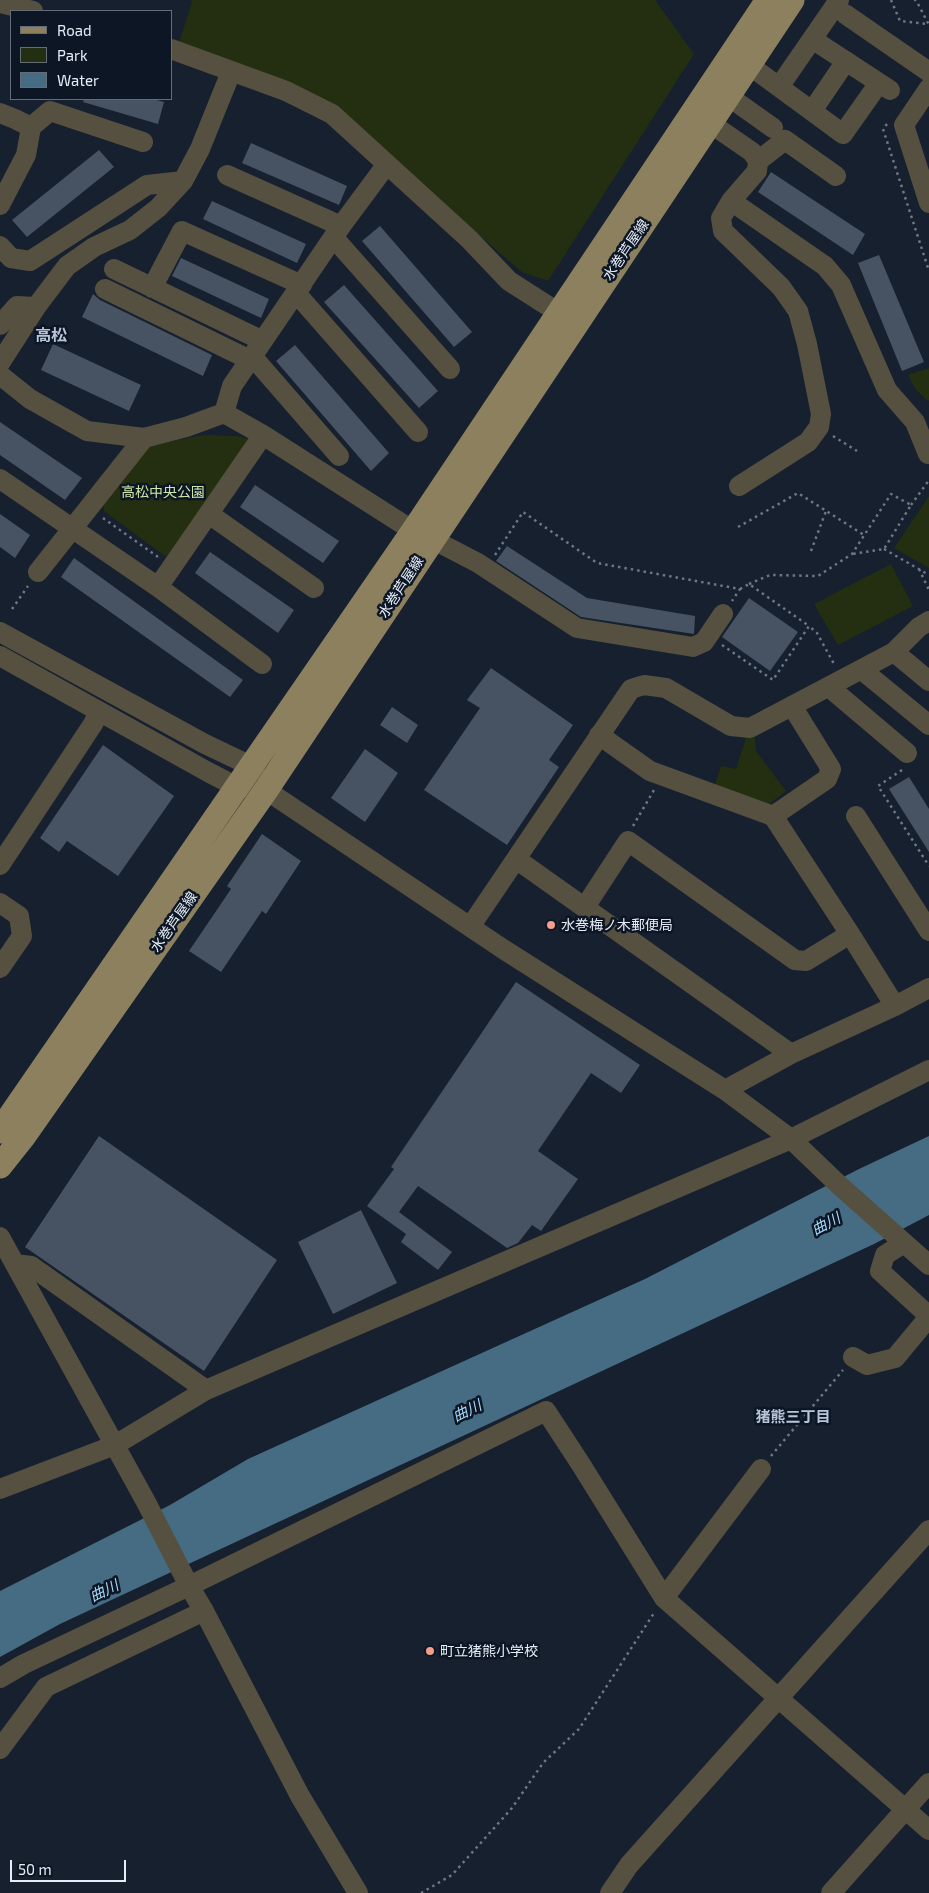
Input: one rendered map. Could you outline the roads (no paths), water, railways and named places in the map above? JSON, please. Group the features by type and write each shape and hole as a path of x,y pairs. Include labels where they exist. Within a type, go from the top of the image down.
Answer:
{"main road":[{"name":"水巻芦屋線","path":"0,1166 80,1056 266,790 423,535 568,319 768,0"},
{"name":"水巻芦屋線","path":"568,319 710,123 792,0"},
{"name":"水巻芦屋線","path":"0,1131 251,766 423,535"}],"street":[{"path":"0,3 29,10"},
{"path":"779,87 812,39 842,7 929,72"},
{"path":"749,65 843,134 884,86 812,39"},
{"path":"172,49 286,91 332,114 469,239 509,281 568,319"},
{"path":"812,111 846,61"},
{"path":"0,363 36,307 67,266 94,247 130,230 158,208 183,181 200,149 231,72"},
{"path":"929,88 904,125 929,204"},
{"path":"728,96 774,128"},
{"path":"0,98 37,122"},
{"path":"0,205 26,155 37,122 50,112 143,142"},
{"path":"0,113 37,122"},
{"path":"710,123 752,152 758,161 757,171 731,201 721,218 723,231 781,287 798,311 807,344 821,414 819,427 808,442 738,486"},
{"path":"758,161 785,140 836,176"},
{"path":"224,413 232,386 337,232 387,164"},
{"path":"227,175 337,232 450,369"},
{"path":"0,248 11,258 30,261 148,185 183,181"},
{"path":"731,201 825,266 841,285 886,390 916,422 928,454"},
{"path":"152,288 182,231 299,289 418,432"},
{"path":"114,269 152,288 255,353 339,456"},
{"path":"105,289 255,353"},
{"path":"0,325 17,306 36,307"},
{"path":"0,375 30,399 87,431 144,438 186,427 224,413 263,435 423,535 486,568 577,628 693,647 704,642 724,614"},
{"path":"158,587 263,435"},
{"path":"38,572 144,438"},
{"path":"0,479 158,587 262,664"},
{"path":"208,514 314,588"},
{"path":"470,927 630,689 644,685 666,688 731,726 750,728 894,652 919,627 929,621"},
{"path":"0,632 205,744 251,766 266,790 470,927 725,1090 791,1139 839,1185 929,1265"},
{"path":"894,652 929,681"},
{"path":"0,656 237,787 266,790"},
{"path":"862,670 929,725"},
{"path":"836,683 908,759"},
{"path":"773,816 827,779 831,769 792,706"},
{"path":"1,860 94,724 99,712"},
{"path":"599,735 650,771 773,816 895,1006"},
{"path":"856,816 929,931"},
{"path":"585,907 628,842 795,960 806,961 850,934"},
{"path":"516,858 791,1054"},
{"path":"0,903 19,916 22,936 0,968"},
{"path":"725,1090 791,1054 895,1006 929,988"},
{"path":"0,1489 115,1445 206,1390 791,1139 929,1070"},
{"path":"0,1237 146,1502 300,1796 358,1893"},
{"path":"853,1357 867,1365 895,1358 929,1316 880,1271 885,1255 901,1240"},
{"path":"15,1264 31,1266 206,1390"},
{"path":"0,1678 24,1664 546,1412 580,1462 664,1598 929,1830"},
{"path":"664,1598 761,1469"},
{"path":"610,1893 629,1865 929,1530"},
{"path":"0,1749 46,1687 204,1611"},
{"path":"831,1893 929,1783"}],"water":[{"name":"曲川","path":"929,1136 929,1215 874,1244 60,1624 0,1657 0,1591 170,1505 248,1459 645,1279 859,1169"}],"place":[{"name":"水巻梅ノ木郵便局","path":"551,925"},
{"name":"町立猪熊小学校","path":"430,1651"}],"district":[{"name":"高松","path":"51,336"},
{"name":"猪熊三丁目","path":"793,1417"}],"park label":[{"name":"高松中央公園","path":"163,492"}]}
